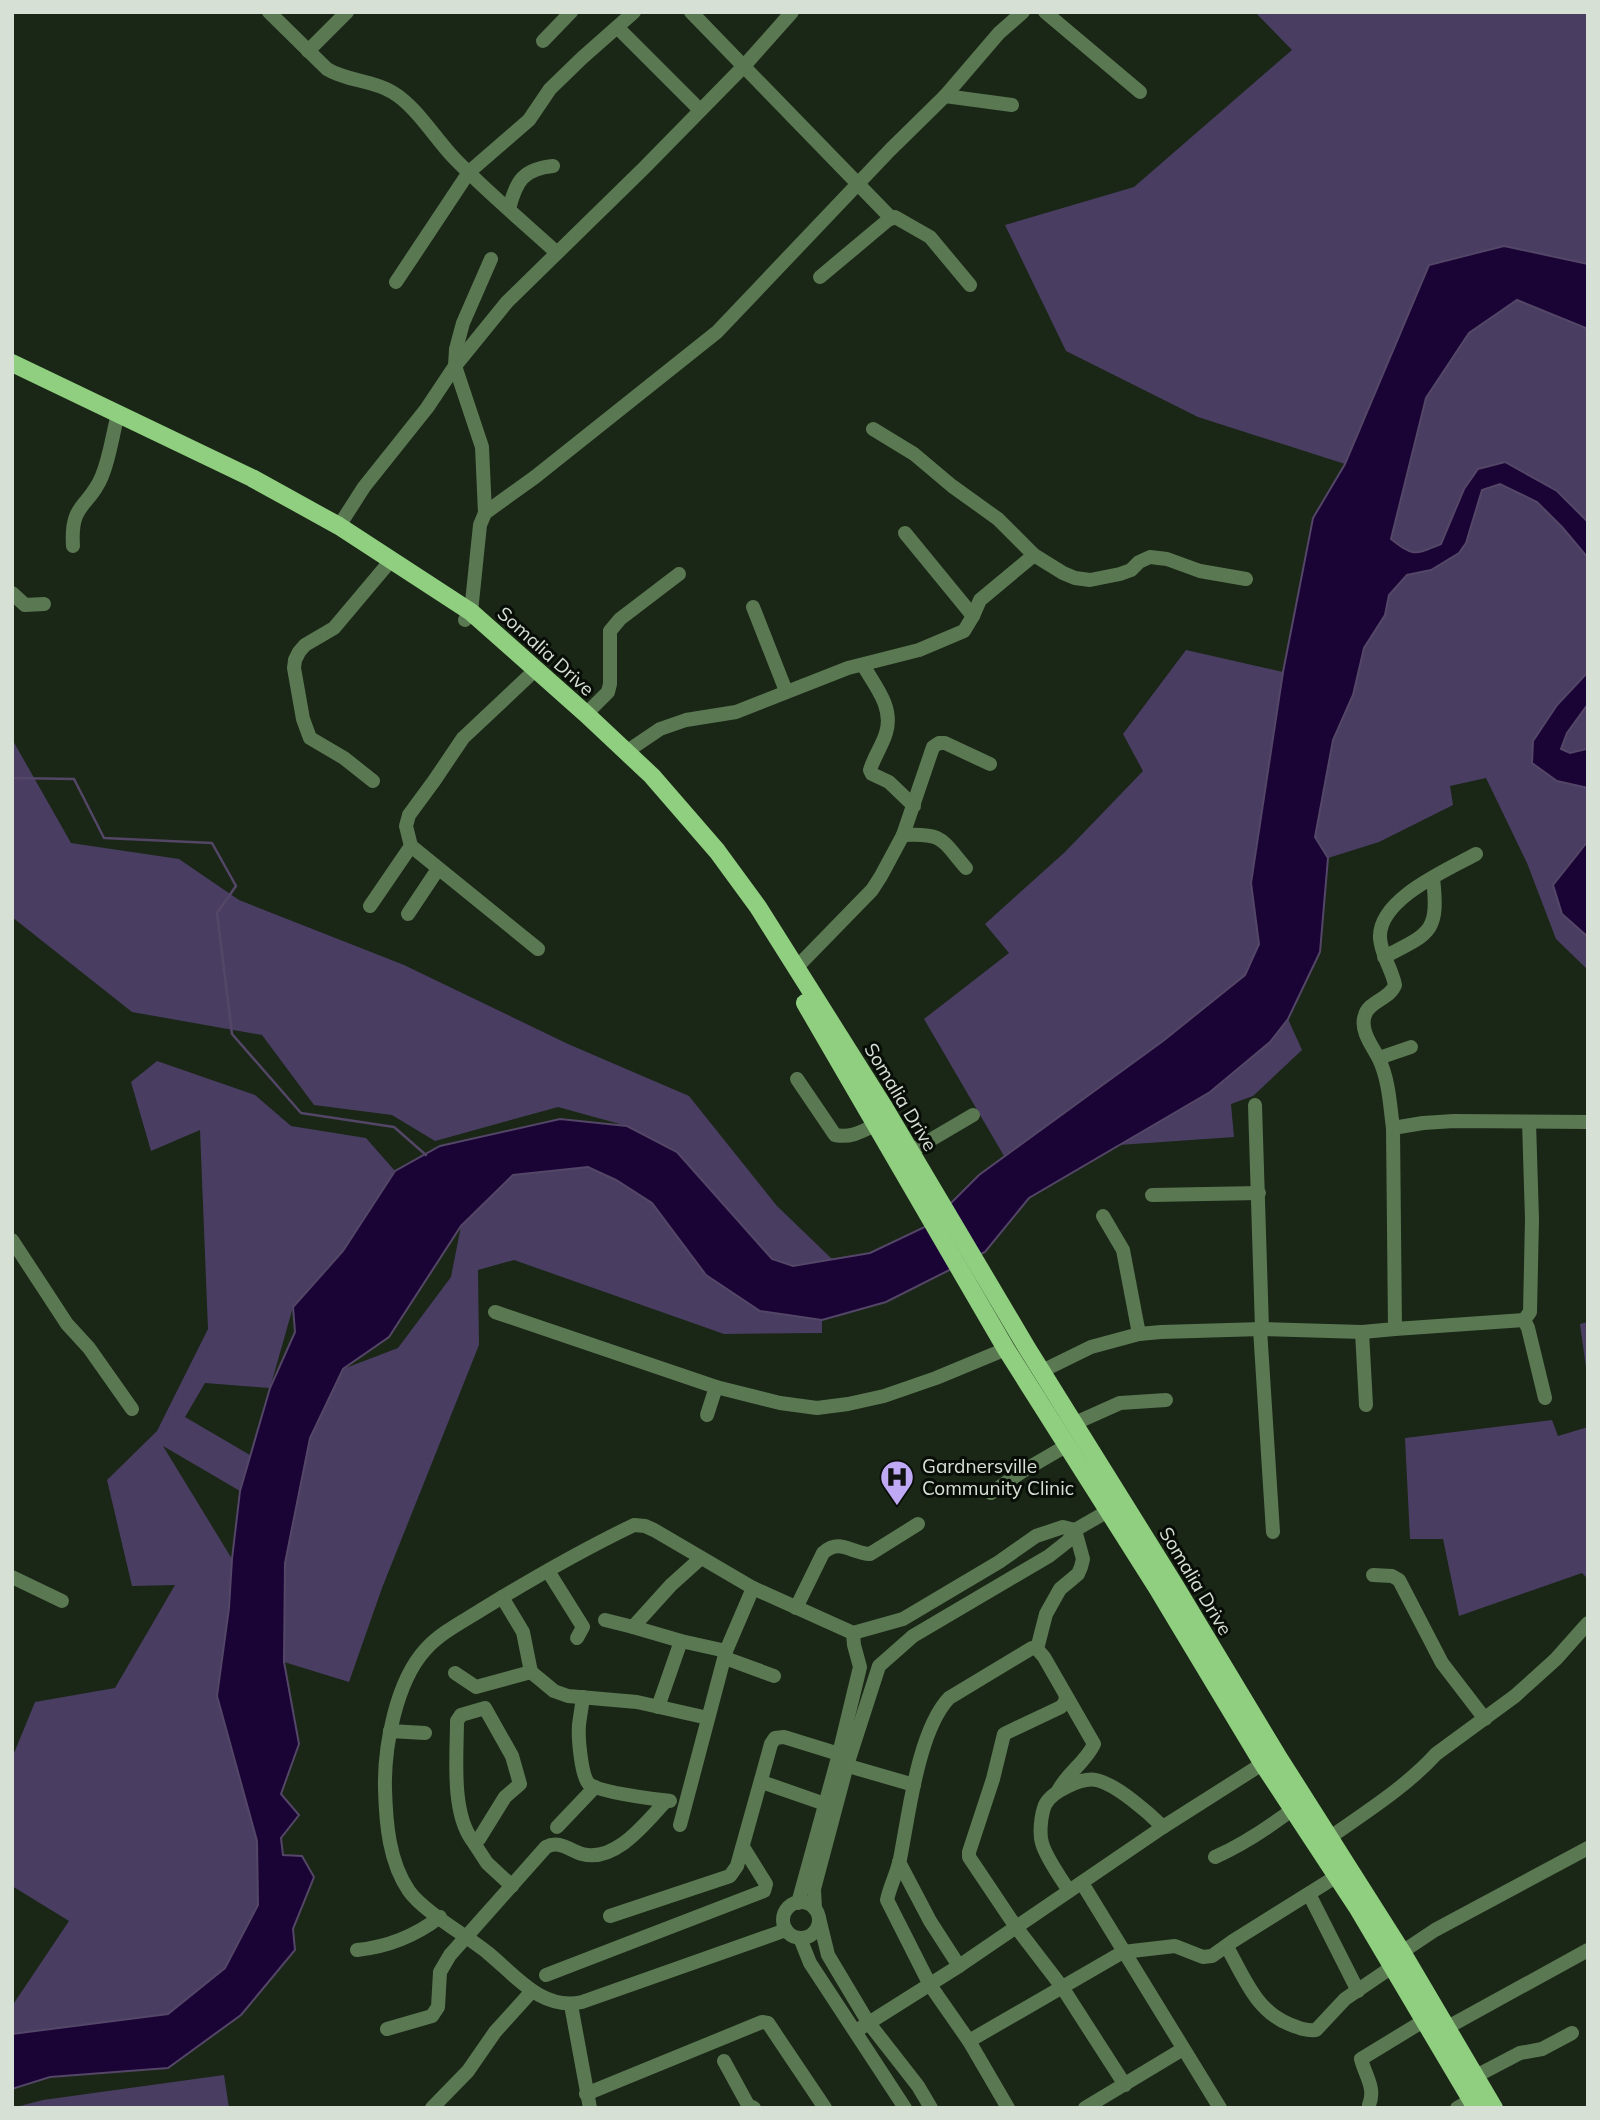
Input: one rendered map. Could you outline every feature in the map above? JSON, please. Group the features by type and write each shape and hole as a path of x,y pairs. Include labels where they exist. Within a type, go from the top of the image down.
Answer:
{"main road":[{"name":"Somalia Drive","path":"12,363 252,478 339,526 414,573 586,714 652,776 717,851 758,907 884,1107 910,1152 930,1203"},
{"name":"Somalia Drive","path":"12,375 116,422 339,535 468,616 627,762 706,852 746,907 875,1125 930,1203 974,1275 1042,1371 1073,1424 1115,1507 1270,1759 1329,1838 1397,1959 1468,2105"},
{"name":"Somalia Drive","path":"974,1275 1006,1349 1066,1446 1115,1507"},
{"name":"Somalia Drive","path":"1270,1759 1293,1808 1337,1876 1448,2027 1494,2108"}],"street":[{"path":"268,12 334,74 372,83 394,93 469,173 556,252"},
{"path":"308,51 346,12"},
{"path":"543,41 571,12"},
{"path":"396,282 469,173 529,120 550,89 634,12"},
{"path":"691,12 891,218"},
{"path":"485,513 535,477 717,332 944,96 999,33 1023,12"},
{"path":"1045,12 1140,92"},
{"path":"339,526 364,487 506,302 645,168 744,66 789,13"},
{"path":"618,28 700,110"},
{"path":"944,96 1012,105"},
{"path":"509,209 513,193 526,173 538,167 553,166"},
{"path":"820,277 895,217 930,237 970,285"},
{"path":"468,616 480,525 485,513 482,447 455,366 456,349 463,323 491,259"},
{"path":"73,545 75,515 102,478 116,422"},
{"path":"873,429 914,454 998,519 1034,555 1063,573 1083,580 1120,574 1150,557 1246,579"},
{"path":"905,533 973,616"},
{"path":"626,752 660,729 686,720 736,712 848,668 936,645 964,631 980,600 1034,555"},
{"path":"373,781 344,758 310,738 303,719 294,668 295,660 305,645 334,628 387,565"},
{"path":"586,714 608,692 611,684 610,631 620,619 679,574"},
{"path":"12,593 25,605 44,604"},
{"path":"753,607 786,691"},
{"path":"863,665 884,701 888,720 886,732 870,769 873,774 889,782 914,806"},
{"path":"530,675 463,738 435,782 409,815 406,825 411,846 538,949"},
{"path":"796,968 872,890 881,876 903,835 933,747 945,743 990,764"},
{"path":"903,835 923,834 942,839 966,868"},
{"path":"370,906 411,846"},
{"path":"1395,1329 1393,1128 1379,1058 1371,1049 1363,1022 1366,1010 1391,993 1395,985 1384,957 1380,936 1386,916 1393,905 1476,854"},
{"path":"408,914 438,869"},
{"path":"1384,957 1406,946 1428,930 1434,920 1436,904 1433,878"},
{"path":"1379,1058 1411,1047"},
{"path":"797,1079 835,1135 855,1135 875,1125"},
{"path":"1255,1105 1261,1329 1273,1532"},
{"path":"910,1152 973,1115"},
{"path":"1393,1128 1454,1121 1588,1122"},
{"path":"1042,1371 1091,1347 1139,1334 1261,1329 1362,1332 1524,1320 1530,1312 1532,1219 1529,1122"},
{"path":"1152,1195 1259,1193"},
{"path":"1103,1216 1123,1250 1139,1334"},
{"path":"12,1240 60,1313 89,1348 132,1409"},
{"path":"495,1312 716,1387 779,1403 817,1408 884,1396 1006,1349"},
{"path":"1524,1320 1545,1398"},
{"path":"1362,1332 1366,1405"},
{"path":"707,1415 716,1387"},
{"path":"1073,1424 1120,1403 1166,1400"},
{"path":"991,1493 1066,1446"},
{"path":"798,1903 825,1804 879,1666 913,1636 1059,1549 1075,1530 1115,1507"},
{"path":"796,1608 823,1553 830,1547 838,1545 870,1554 918,1524"},
{"path":"786,1930 571,2005 553,2002 532,1991 410,1893 401,1878 389,1840 385,1776 390,1731 407,1681 424,1651 457,1625 502,1597 634,1525 654,1530 753,1588 853,1633 903,1619 999,1562 1036,1535 1063,1527 1075,1530"},
{"path":"1037,1649 1046,1614 1060,1589 1078,1574 1081,1567 1083,1559 1075,1530"},
{"path":"633,1627 671,1585 701,1558"},
{"path":"999,1562 1010,1580"},
{"path":"548,1571 583,1627 577,1638"},
{"path":"1373,1575 1392,1576 1399,1580 1443,1663 1485,1719"},
{"path":"12,1577 62,1601"},
{"path":"680,1825 725,1654 753,1588"},
{"path":"502,1597 523,1632 531,1672 554,1691 568,1696 637,1702 708,1718"},
{"path":"605,1619 725,1654 774,1676"},
{"path":"903,1619 913,1636"},
{"path":"1329,1838 1383,1800 1427,1765 1436,1754 1485,1719 1556,1659 1588,1623"},
{"path":"853,1633 860,1667 814,1888 817,1914 828,1955 905,2108"},
{"path":"658,1707 681,1642"},
{"path":"1008,2108 969,2041 930,1985 887,1900 899,1862 914,1785 934,1719 941,1706 949,1698 1032,1647 1037,1649 1094,1744 1091,1752 1063,1779 1058,1791"},
{"path":"860,1667 879,1666"},
{"path":"476,1687 531,1672"},
{"path":"455,1673 476,1687 512,1756 520,1784 505,1797 479,1839 472,1840"},
{"path":"1066,1696 1061,1707 1004,1734 993,1779 969,1852 972,1863 1062,1987 1125,2085"},
{"path":"583,1697 579,1726 583,1774 587,1782 595,1787 685,1803"},
{"path":"485,1708 461,1715 457,1721 460,1815 466,1832 487,1863 512,1886"},
{"path":"390,1731 425,1733"},
{"path":"610,1916 730,1876 737,1866 771,1744 775,1738 784,1737 841,1761 914,1785"},
{"path":"862,2027 959,1966 1163,1827 1270,1759"},
{"path":"1163,1827 1144,1809 1105,1783 1094,1779 1058,1791 1045,1804 1042,1844 1123,1952 1219,2107"},
{"path":"762,1783 825,1804"},
{"path":"557,1828 595,1787"},
{"path":"387,2029 432,2016 438,2007 440,1972 450,1955 546,1847 557,1844 584,1854 597,1854 636,1835 666,1801"},
{"path":"1215,1857 1240,1846 1293,1808"},
{"path":"546,1975 764,1892 766,1884 743,1847"},
{"path":"1227,1947 1262,2007 1276,2018 1302,2030 1317,2030 1345,1999 1435,1930 1588,1848"},
{"path":"899,1862 930,1921 959,1966"},
{"path":"969,2041 1123,1952 1175,1946 1203,1957 1212,1956 1337,1876"},
{"path":"1309,1894 1358,1991"},
{"path":"807,1904 817,1914 816,1930 811,1935 800,1938 792,1936 786,1930 785,1913 792,1905 807,1904"},
{"path":"357,1950 374,1948 408,1937 440,1917"},
{"path":"800,1938 810,1963 862,2027 918,2086 931,2108"},
{"path":"1448,2027 1588,1950"},
{"path":"432,2108 468,2071 495,2032 532,1991"},
{"path":"571,2005 588,2101 762,2022 768,2024 774,2032 825,2108"},
{"path":"1369,2105 1370,2087 1360,2059 1425,2020"},
{"path":"1476,2076 1520,2053 1542,2049 1572,2033"},
{"path":"1085,2108 1183,2049"},
{"path":"724,2061 748,2105 754,2108"}],"shaded area":[{"path":"1255,12 1588,12 1588,264 1504,246 1429,265 1345,464 1198,417 1066,351 1005,225 1134,187 1292,50"},
{"path":"1504,246 1588,264 1588,329 1517,300 1469,333 1426,398 1391,539 1410,552 1441,544 1464,489 1478,469 1505,462 1557,491 1588,522 1588,558 1537,502 1500,484 1482,490 1466,543 1459,553 1431,570 1407,575 1389,595 1385,615 1364,648 1353,695 1333,740 1315,837 1328,858 1320,952 1288,1019 1270,1042 1210,1092 1029,1198 985,1252 886,1302 822,1320 760,1311 706,1275 652,1203 616,1180 588,1167 513,1175 461,1226 389,1337 343,1369 310,1438 285,1563 284,1662 299,1744 281,1794 299,1815 281,1838 283,1855 302,1856 314,1877 293,1929 295,1950 241,2015 168,2068 50,2077 12,2089 12,2034 168,2014 225,1968 258,1905 257,1841 217,1696 229,1608 240,1491 270,1388 295,1332 293,1307 343,1251 395,1171 440,1146 560,1119 627,1126 677,1152 772,1259 793,1266 870,1253 929,1225 979,1175 1163,1041 1245,975 1259,944 1251,883 1283,672 1313,518 1345,464 1429,265"},
{"path":"1517,300 1588,329 1588,522 1557,491 1505,462 1464,489 1442,544 1421,552 1410,552 1391,539 1426,398 1469,333"},
{"path":"1500,484 1537,502 1588,558 1588,672 1557,705 1533,741 1557,781 1588,788 1588,841 1553,885 1562,914 1588,937 1588,970 1556,939 1527,863 1486,778 1450,786 1453,805 1379,842 1328,858 1315,837 1333,740 1353,695 1364,648 1385,615 1389,595 1407,575 1431,570 1466,543 1482,490"},
{"path":"1186,650 1283,672 1251,883 1259,944 1245,975 1163,1041 1004,1156 924,1019 1009,953 985,924 1065,852 1143,771 1123,734"},
{"path":"1588,672 1588,704 1567,733 1561,749 1570,753 1586,749 1588,751 1588,788 1557,781 1532,763 1533,741 1557,705"},
{"path":"1588,704 1588,751 1570,753 1561,749 1567,733"},
{"path":"12,739 71,843 179,859 239,900 404,965 568,1044 689,1096 777,1206 832,1259 793,1266 772,1259 677,1152 627,1126 558,1107 435,1141 392,1115 314,1105 262,1035 132,1012 12,917"},
{"path":"1588,841 1588,937 1562,914 1553,885"},
{"path":"1288,1019 1302,1050 1253,1096 1231,1104 1234,1137 1119,1145 1210,1092 1270,1042"},
{"path":"157,1061 255,1095 291,1126 366,1138 395,1171 343,1251 293,1307 270,1388 205,1383 185,1417 250,1455 240,1491 163,1446 232,1559 229,1608 217,1696 257,1841 258,1905 225,1968 168,2014 12,2034 12,2006 69,1921 12,1886 12,1758 35,1702 115,1688 175,1585 132,1586 107,1480 157,1431 208,1329 200,1130 151,1151 131,1082"},
{"path":"588,1167 616,1180 652,1203 706,1275 760,1311 822,1320 822,1333 724,1334 514,1260 478,1270 479,1345 382,1588 349,1682 284,1662 285,1563 310,1438 343,1369 398,1348 451,1277 461,1226 513,1175"},
{"path":"1588,1322 1588,1382 1580,1324"},
{"path":"1552,1420 1558,1436 1588,1427 1588,1579 1582,1573 1459,1616 1443,1539 1410,1539 1405,1438"},
{"path":"224,2075 229,2108 12,2108 43,2100"}],"waterway":[{"path":"12,778 74,779 104,838 212,843 236,886 217,913 232,1034 301,1113 394,1127 426,1155"}],"place":[{"name":"Gardnersville Community Clinic","path":"897,1507"}]}
